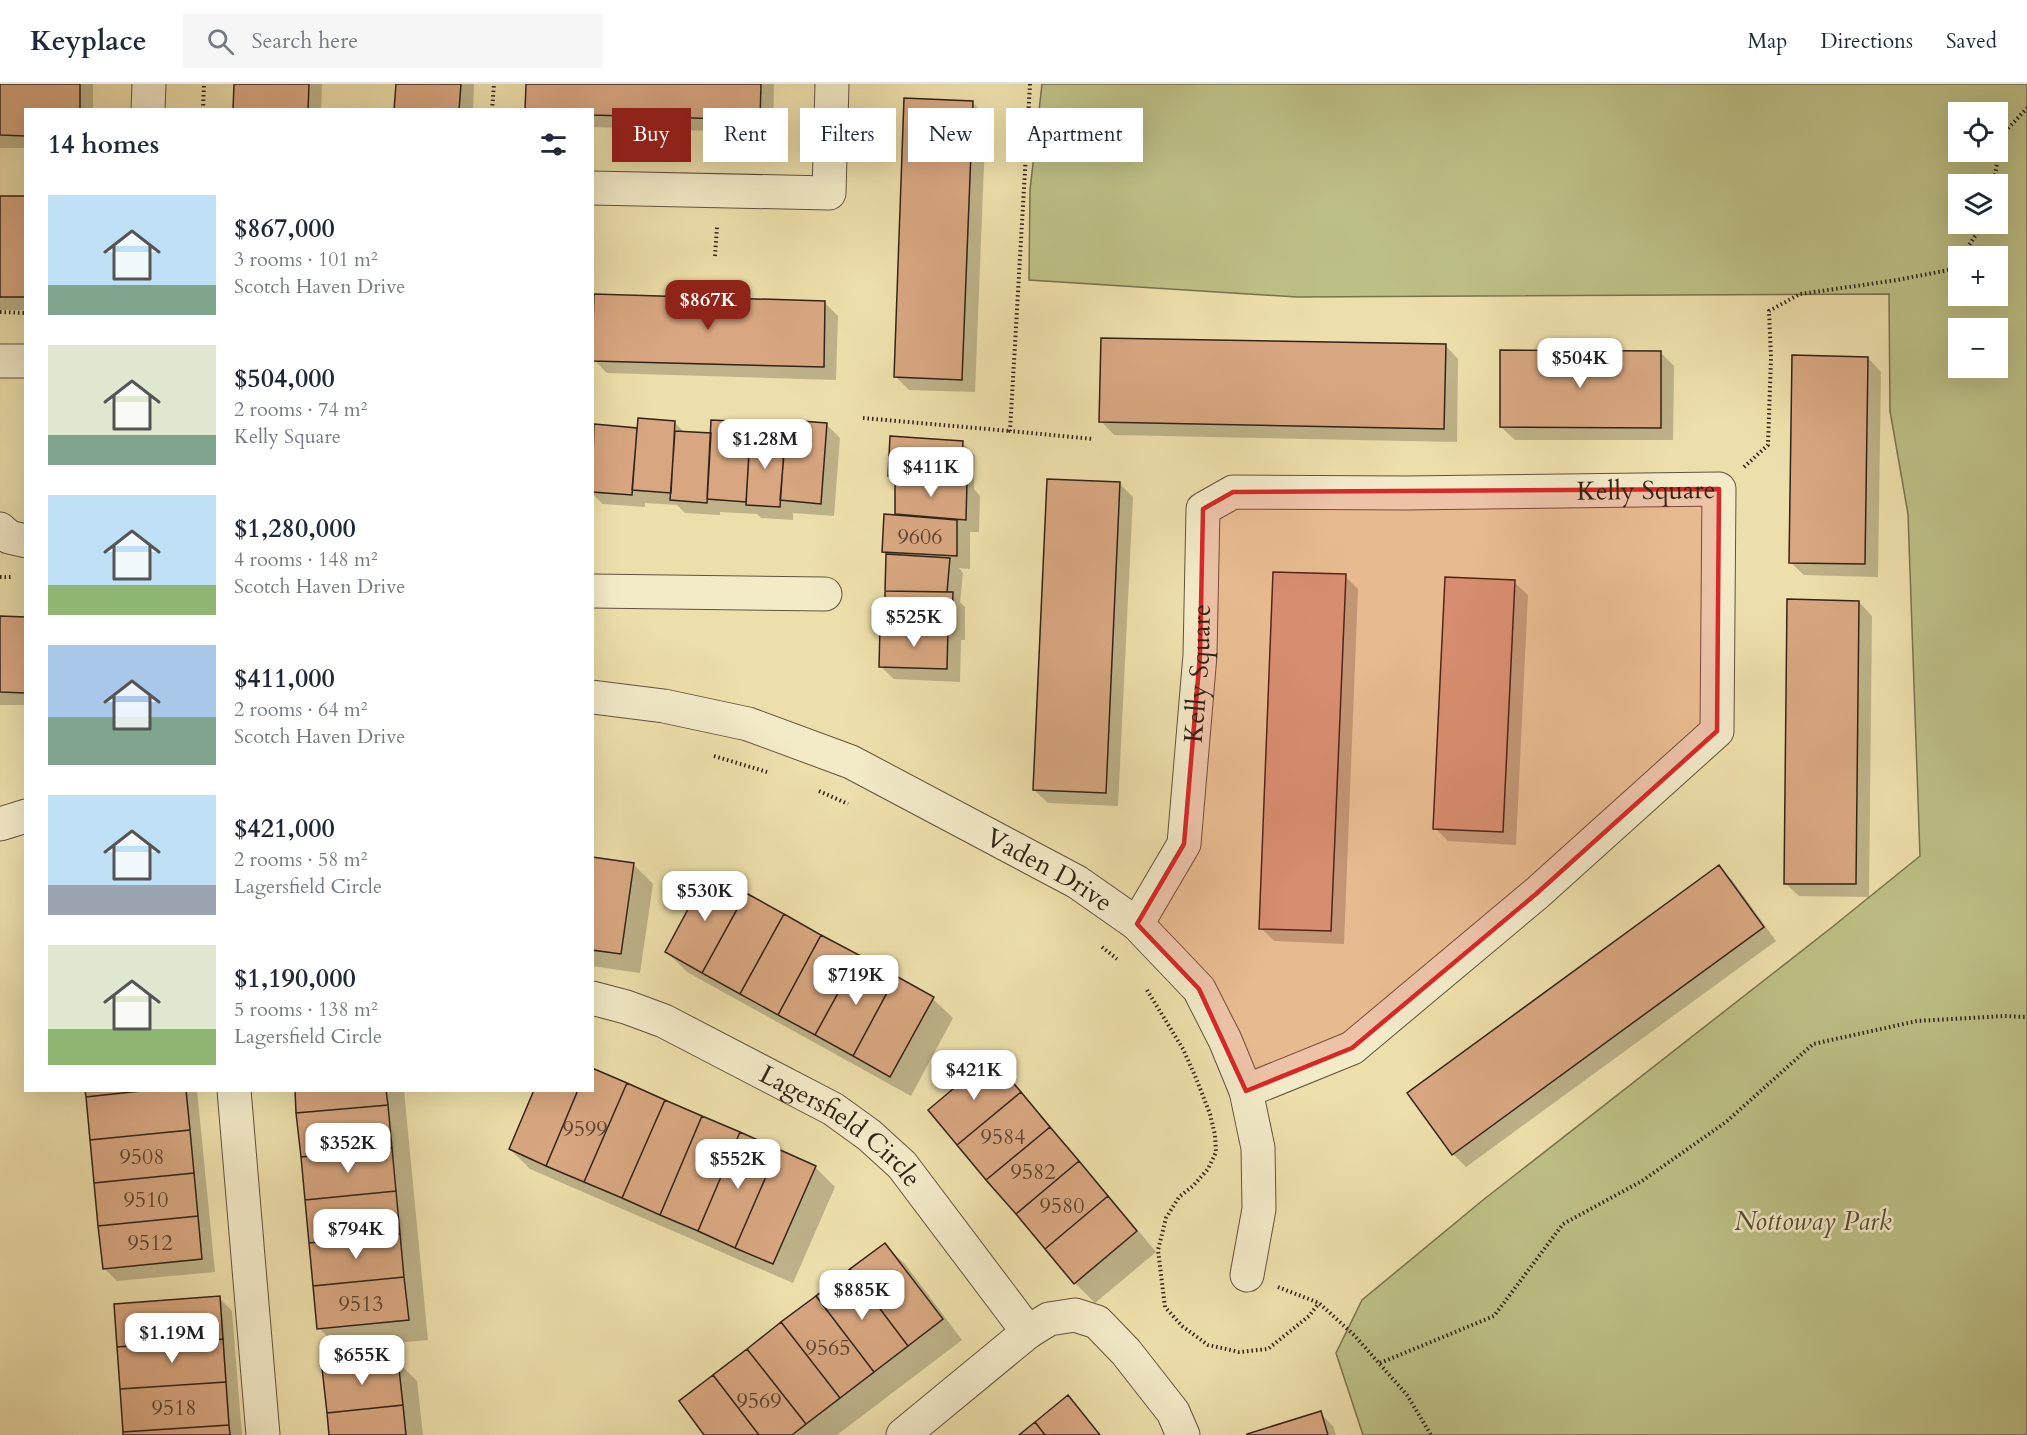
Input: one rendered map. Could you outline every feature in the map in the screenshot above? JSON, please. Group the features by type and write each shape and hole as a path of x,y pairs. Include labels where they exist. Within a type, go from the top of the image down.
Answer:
{"street":[{"path":"148,108 149,84"},
{"path":"594,188 829,193 832,84"},
{"path":"0,361 24,361"},
{"name":"Kelly Square","path":"1137,924 1184,844 1200,655 1203,509 1233,492 1406,493 1719,489 1716,731 1536,894 1352,1048 1246,1091"},
{"path":"0,529 9,537 24,541"},
{"path":"594,591 825,594"},
{"name":"Vaden Drive","path":"594,697 664,706 748,724 851,762 1077,882 1137,924 1199,989 1225,1040 1246,1091 1258,1148 1259,1209 1247,1275"},
{"path":"0,824 24,817"},
{"name":"Lagersfield Circle","path":"594,998 626,1006 664,1021 833,1109 870,1135 902,1165 1028,1332"},
{"path":"234,1092 263,1435"},
{"path":"903,1435 1028,1332 1049,1318 1075,1315 1097,1322 1126,1352 1173,1412 1183,1435"}],"path":[{"path":"202,108 204,84"},
{"path":"492,108 494,84"},
{"path":"1010,431 1030,84"},
{"path":"1995,174 2003,134 2027,108"},
{"path":"1719,489 1768,445 1771,358 1769,311 1800,294 1948,270"},
{"path":"0,312 24,313"},
{"path":"863,418 1093,439"},
{"path":"704,752 769,773"},
{"path":"817,791 851,806"},
{"path":"1096,941 1120,960"},
{"path":"1144,987 1183,1049 1210,1114 1215,1135 1216,1152 1208,1169 1193,1186 1179,1197 1166,1218 1158,1250 1165,1307 1182,1326 1209,1346 1239,1352 1268,1349 1309,1316 1319,1303"},
{"path":"1380,1363 1494,1316 1563,1224 1642,1181 1726,1122 1813,1044 1917,1021 2004,1016 2027,1017"},
{"path":"1247,1275 1319,1303 1380,1363 1407,1395 1431,1435"}],"highlighted area":[{"path":"1719,489 1717,731 1536,894 1352,1048 1246,1091 1199,989 1137,924 1184,844 1200,655 1203,509 1233,492"}],"green space":[{"name":"Nottoway Park","path":"1042,84 2027,84 2027,1435 1363,1435 1336,1353 1362,1300 1483,1200 1920,856 1908,514 1890,411 1889,294 1297,297 1029,280 1030,190 1033,162 1143,162 1143,108 1039,108"}],"building":[{"path":"0,84 80,84 80,108 24,108 24,136 0,135"},
{"path":"234,84 309,84 308,108 233,108"},
{"path":"396,84 461,84 459,108 394,108"},
{"path":"526,84 761,84 760,108 703,108 703,118 691,118 691,108 612,108 612,116 594,115 594,108 525,108"},
{"path":"904,98 973,101 973,108 908,108 908,162 971,162 962,380 894,377"},
{"path":"0,196 24,196 24,297 0,297"},
{"path":"594,294 825,301 824,367 594,361"},
{"path":"1101,338 1446,344 1444,429 1099,422"},
{"path":"1500,350 1661,351 1661,428 1500,427"},
{"path":"1792,355 1868,357 1865,564 1789,563"},
{"path":"638,418 675,421 671,493 632,490"},
{"path":"711,420 751,422 746,502 707,499"},
{"path":"787,420 827,423 821,504 780,500"},
{"path":"594,424 637,428 632,495 594,492"},
{"path":"675,431 711,433 707,503 670,500"},
{"path":"750,433 785,436 780,507 746,505"},
{"path":"890,436 963,441 961,481 888,476"},
{"path":"895,477 967,481 966,520 895,514"},
{"path":"1047,479 1120,482 1106,793 1033,790"},
{"path":"884,514 957,520 957,556 882,552"},
{"path":"886,554 950,558 947,592 885,591"},
{"path":"1273,572 1346,574 1331,931 1259,929"},
{"path":"1445,577 1515,580 1503,832 1433,829"},
{"path":"885,591 953,592 952,627 885,626"},
{"path":"1787,599 1859,601 1856,884 1784,884"},
{"path":"0,616 24,617 24,693 0,692"},
{"path":"880,627 948,627 947,669 879,667"},
{"path":"594,857 634,863 621,954 594,950"},
{"path":"1719,865 1764,927 1452,1155 1407,1093"},
{"path":"708,872 746,893 702,973 665,952"},
{"path":"746,893 784,914 740,994 702,973"},
{"path":"784,914 821,935 778,1015 740,994"},
{"path":"821,935 859,955 815,1035 778,1015"},
{"path":"859,955 896,976 853,1056 815,1035"},
{"path":"896,976 934,997 890,1077 853,1056"},
{"path":"991,1057 1021,1092 957,1145 928,1110"},
{"path":"594,1069 627,1083 584,1182 546,1166 577,1092 594,1092"},
{"path":"627,1083 665,1100 622,1198 584,1182"},
{"path":"85,1092 132,1092 86,1097"},
{"path":"132,1092 186,1092 190,1130 90,1140 86,1097"},
{"path":"295,1092 386,1092 388,1105 296,1113"},
{"path":"533,1092 577,1092 546,1166 509,1149"},
{"path":"1021,1092 1050,1127 986,1180 957,1145"},
{"path":"665,1100 702,1116 660,1215 622,1198"},
{"path":"388,1105 392,1148 301,1157 296,1113"},
{"path":"702,1116 740,1132 698,1231 660,1215"},
{"path":"1050,1127 1079,1161 1016,1214 986,1180"},
{"path":"190,1130 194,1173 94,1183 90,1140"},
{"path":"740,1132 778,1149 735,1248 698,1231"},
{"path":"392,1148 396,1191 305,1200 301,1157"},
{"path":"778,1149 816,1166 773,1264 735,1248"},
{"path":"1079,1161 1108,1196 1045,1249 1016,1214"},
{"path":"194,1173 198,1216 98,1226 94,1183"},
{"path":"396,1191 400,1234 309,1243 305,1200"},
{"path":"1108,1196 1137,1231 1074,1284 1045,1249"},
{"path":"198,1216 202,1259 103,1269 98,1226"},
{"path":"400,1234 404,1277 313,1286 309,1243"},
{"path":"885,1243 943,1319 908,1346 850,1269"},
{"path":"850,1269 908,1346 874,1372 816,1296"},
{"path":"404,1277 409,1320 317,1329 313,1286"},
{"path":"220,1296 223,1339 117,1347 114,1304"},
{"path":"816,1296 874,1372 840,1398 781,1322"},
{"path":"781,1322 840,1398 806,1424 747,1349"},
{"path":"223,1339 226,1382 120,1389 117,1347"},
{"path":"747,1349 806,1424 792,1435 759,1435 713,1375"},
{"path":"398,1360 403,1405 327,1413 322,1368"},
{"path":"713,1375 759,1435 704,1435 679,1401"},
{"path":"226,1382 229,1425 123,1432 120,1389"},
{"path":"1068,1395 1100,1435 1045,1435 1035,1422"},
{"path":"403,1405 406,1435 329,1435 327,1413"},
{"path":"1321,1411 1328,1435 1247,1435 1247,1434"},
{"path":"1035,1422 1045,1435 1019,1435"},
{"path":"229,1425 230,1435 123,1435 123,1432"}]}
